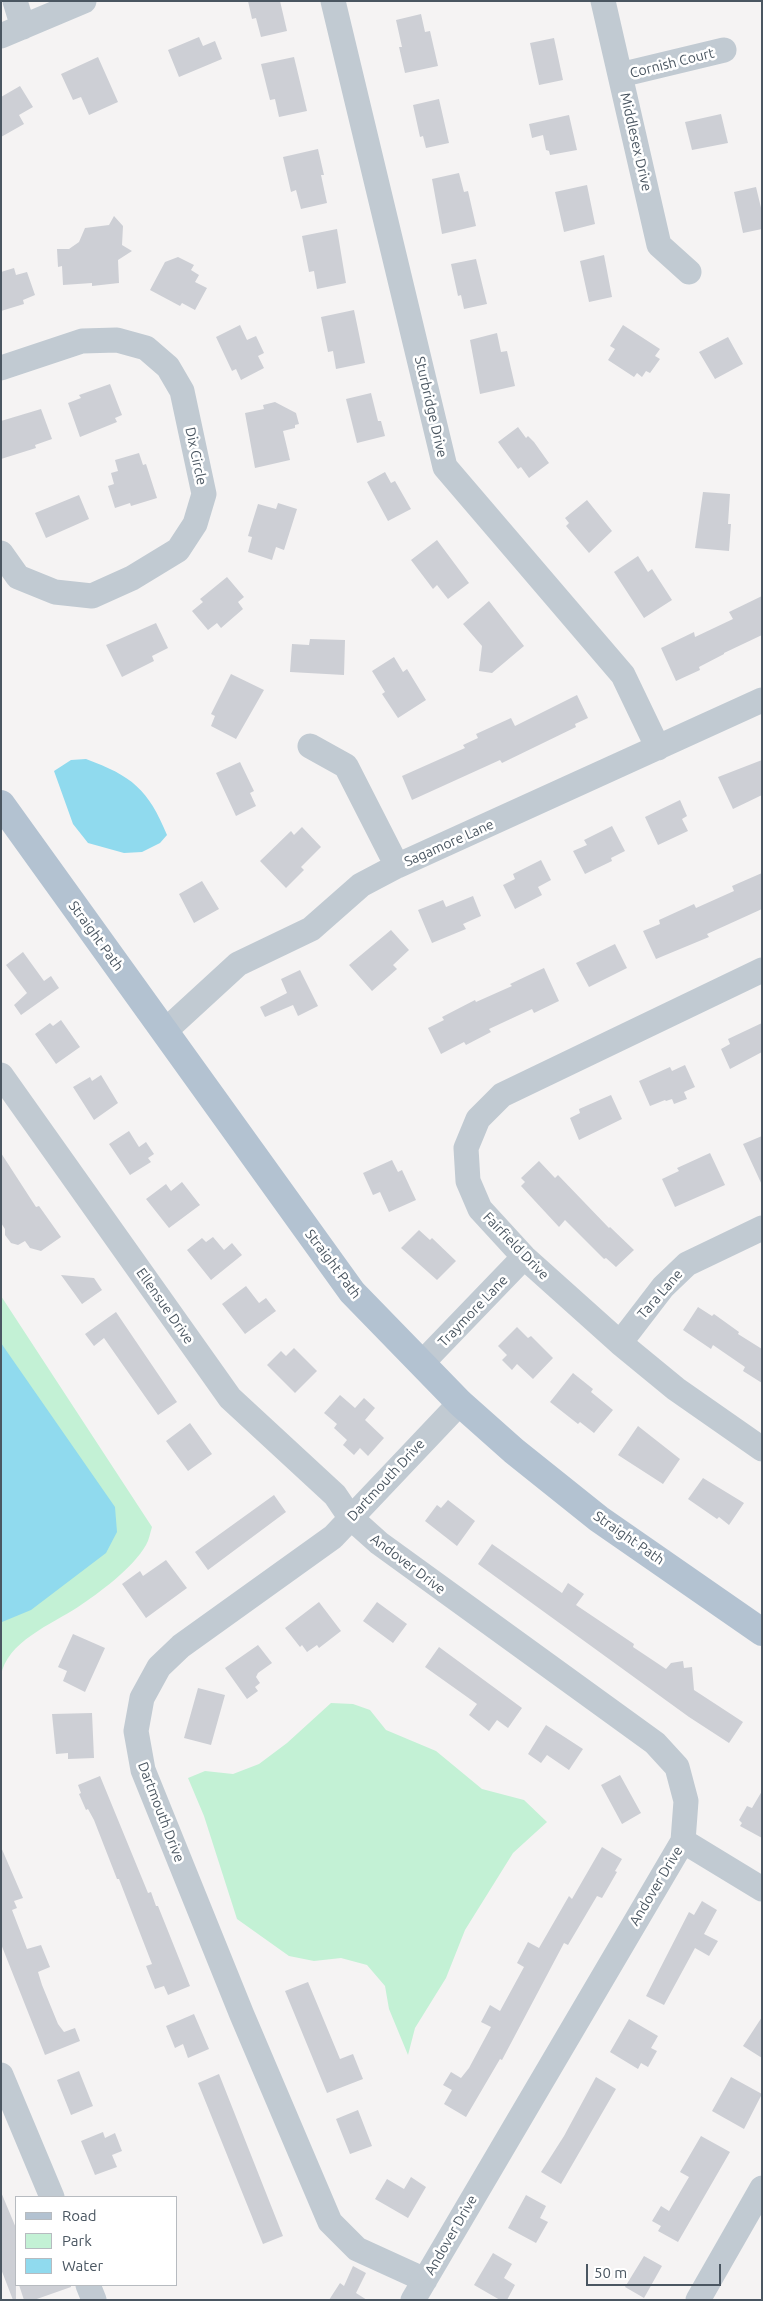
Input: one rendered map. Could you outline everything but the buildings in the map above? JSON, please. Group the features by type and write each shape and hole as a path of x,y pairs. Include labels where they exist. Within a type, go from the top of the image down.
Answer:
{"main road":[{"name":"Straight Path","path":"1,804 352,1292 460,1403 514,1451 599,1519 762,1632"}],"street":[{"path":"15,1 12,32 84,1"},
{"name":"Sturbridge Drive","path":"333,1 445,467 623,675 658,748"},
{"name":"Middlesex Drive","path":"603,1 659,245 689,272"},
{"name":"Cornish Court","path":"620,75 724,50"},
{"name":"Dix Circle","path":"1,368 82,341 116,340 146,348 168,367 182,390 204,494 195,524 178,550 132,578 92,596 55,592 18,577 1,553"},
{"name":"Sagamore Lane","path":"165,1031 238,964 311,929 360,885 396,866 762,700"},
{"path":"310,746 346,766 396,866"},
{"name":"Fairfield Drive","path":"762,970 502,1095 478,1120 466,1148 468,1181 480,1209 524,1257 620,1343 676,1389 762,1449"},
{"name":"Ellensue Drive","path":"1,1075 230,1398 334,1495 350,1518"},
{"name":"Tara Lane","path":"620,1343 663,1287 687,1264 762,1228"},
{"name":"Traymore Lane","path":"421,1364 524,1257"},
{"name":"Dartmouth Drive","path":"419,2290 357,2249 330,2222 242,2015 143,1770 136,1731 142,1698 159,1667 181,1646 333,1537 460,1403"},
{"name":"Andover Drive","path":"350,1518 379,1543 656,1743 677,1767 686,1802 683,1841 419,2290"},
{"path":"683,1841 762,1889"},
{"path":"2,2079 52,2196"},
{"path":"698,2300 762,2188"},
{"path":"88,2286 94,2300"}],"green space":[{"path":"1,1296 152,1527 146,1545 124,1571 86,1601 21,1644 11,1653 1,1676"},
{"path":"331,1703 353,1704 370,1710 386,1730 436,1751 482,1789 524,1800 547,1822 513,1853 465,1930 446,1978 415,2028 408,2055 389,2009 385,1986 367,1965 341,1958 314,1961 289,1956 237,1919 204,1816 188,1778 205,1771 233,1774 259,1764 287,1743"}],"water":[{"path":"86,759 127,778 145,795 153,806 167,835 160,843 142,852 124,853 88,843 73,824 54,771 71,760"},
{"path":"1,1343 115,1507 117,1532 106,1553 31,1610 2,1622"}]}
